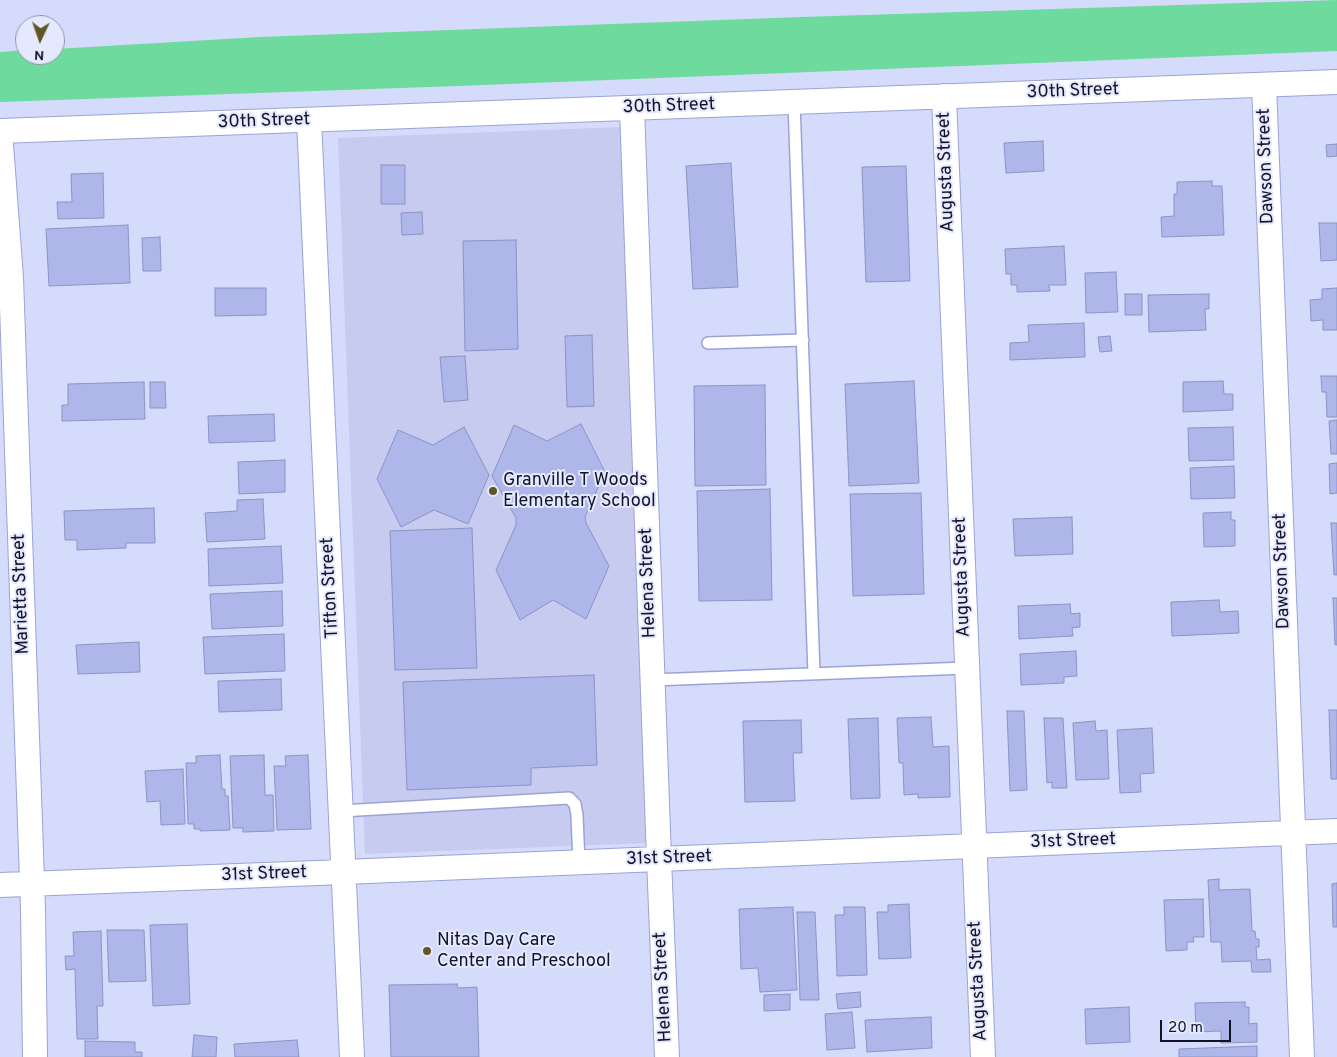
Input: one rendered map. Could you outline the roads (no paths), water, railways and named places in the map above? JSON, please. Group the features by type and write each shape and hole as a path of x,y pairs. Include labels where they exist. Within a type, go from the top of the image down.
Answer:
{"street":[{"name":"30th Street","path":"0,131 1337,82"},
{"name":"Dawson Street","path":"1264,85 1302,1057"},
{"name":"Augusta Street","path":"944,96 983,1057"},
{"name":"Helena Street","path":"632,108 667,1057"},
{"name":"Tifton Street","path":"309,120 352,1057"},
{"name":"Marietta Street","path":"0,131 11,278 32,884 35,1057"},
{"name":"31st Street","path":"0,885 1337,831"}],"lane":[{"path":"794,102 814,674"},
{"path":"708,343 803,340"},
{"path":"652,680 966,668"},
{"path":"341,811 569,798 575,804 577,815 579,862"}],"place":[{"name":"Granville T Woods Elementary School","path":"493,491"},
{"name":"Nitas Day Care Center and Preschool","path":"427,951"}]}
